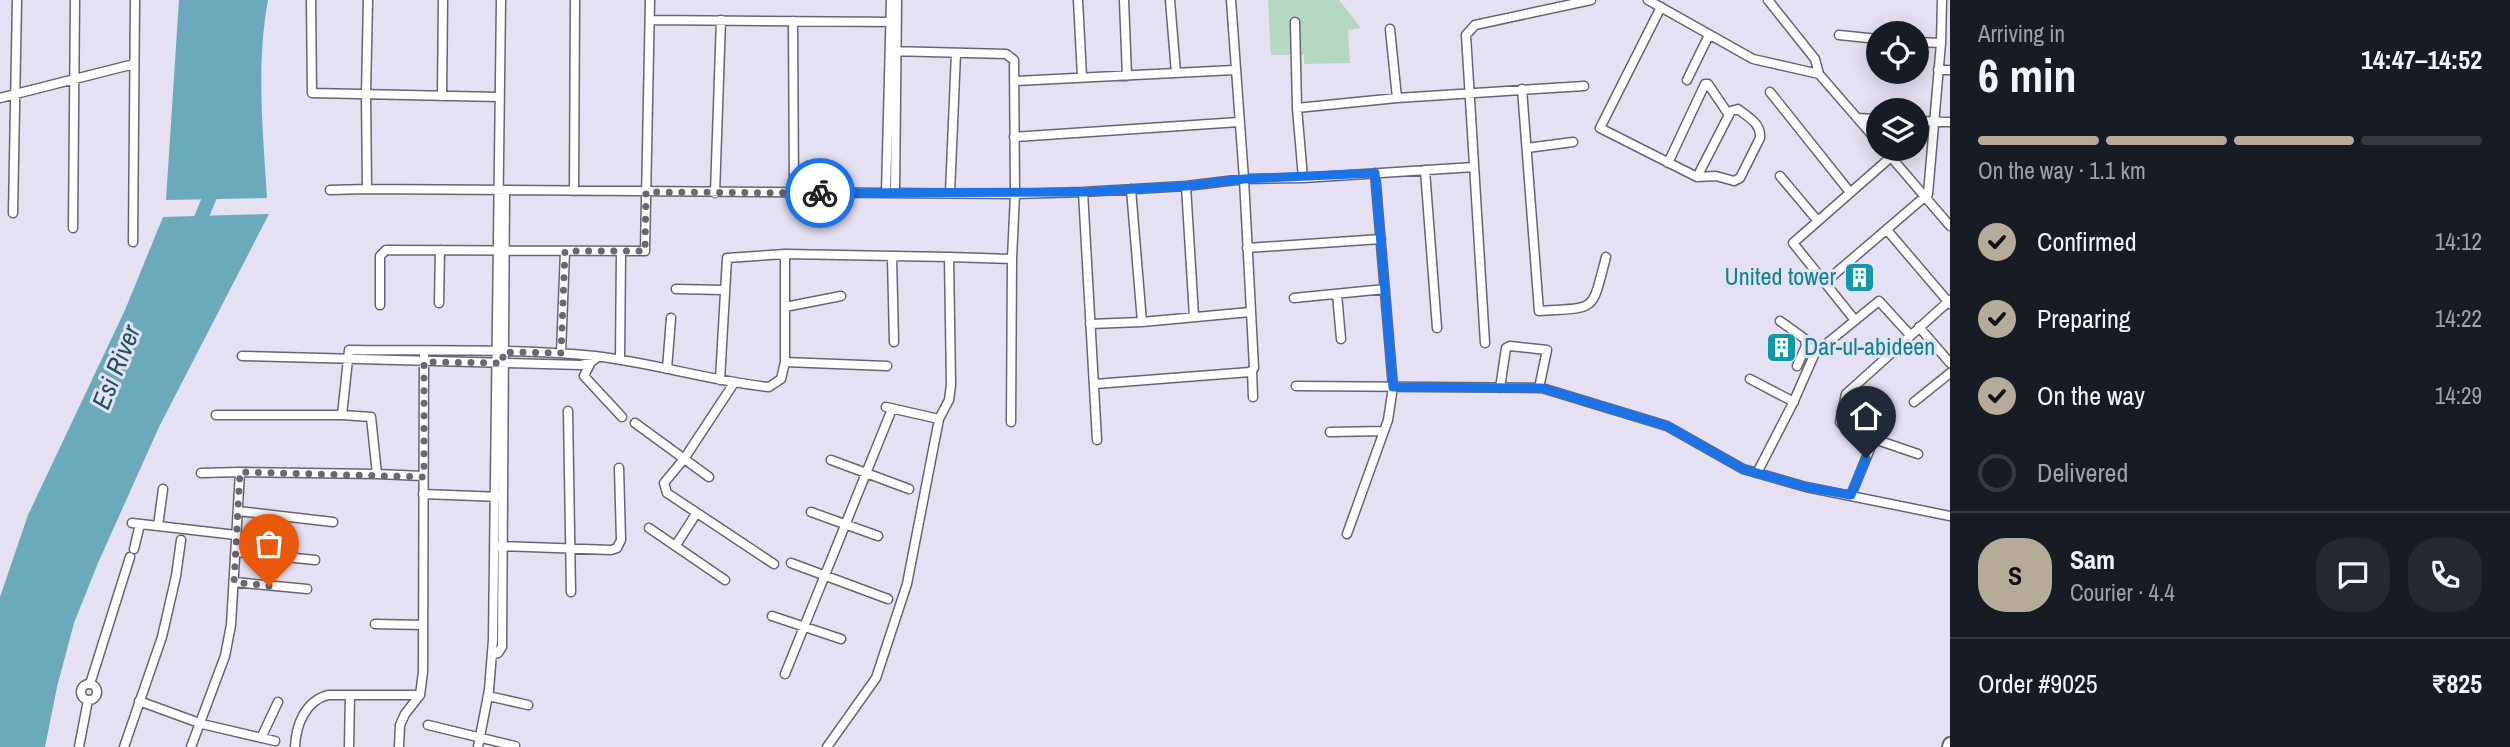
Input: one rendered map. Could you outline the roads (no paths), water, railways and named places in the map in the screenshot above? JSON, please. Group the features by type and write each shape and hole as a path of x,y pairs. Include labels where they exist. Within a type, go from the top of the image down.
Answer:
{"street":[{"path":"13,214 17,0"},
{"path":"73,228 75,0"},
{"path":"133,242 135,0"},
{"path":"311,0 312,93 499,97"},
{"path":"367,189 368,0"},
{"path":"442,96 443,0"},
{"path":"479,743 488,696 499,547 501,0"},
{"path":"574,191 575,0"},
{"path":"380,305 380,256 386,250 642,253 646,248 650,0"},
{"path":"891,0 894,22"},
{"path":"890,193 894,22 897,0"},
{"path":"1078,0 1082,77"},
{"path":"1124,0 1127,76"},
{"path":"1170,0 1176,73"},
{"path":"1230,0 1244,179 1253,397"},
{"path":"1485,343 1466,35 1475,24 1564,3 1591,0"},
{"path":"1647,0 1753,59 1819,74"},
{"path":"1768,0 1815,58 1819,74 1866,128"},
{"path":"1824,283 1926,198 1941,43 1942,0"},
{"path":"1661,7 1600,128 1697,177 1716,176 1734,181 1740,178 1760,138 1756,123 1738,109 1734,109 1697,177"},
{"path":"650,20 894,22"},
{"path":"715,193 721,20"},
{"path":"793,21 794,193"},
{"path":"1295,22 1297,108 1303,178"},
{"path":"1390,29 1397,98"},
{"path":"1687,80 1709,35"},
{"path":"1839,35 1866,38"},
{"path":"1929,43 1941,43"},
{"path":"893,52 956,52 1011,56 1014,60 1015,194 1010,422"},
{"path":"950,193 956,52"},
{"path":"0,98 134,64"},
{"path":"1014,81 1234,70"},
{"path":"1938,70 1950,70"},
{"path":"1668,163 1705,84 1729,115"},
{"path":"1297,108 1468,92 1584,86"},
{"path":"1522,89 1539,311 1585,308 1591,304 1606,257"},
{"path":"1770,92 1850,191"},
{"path":"1857,118 1866,118"},
{"path":"1929,121 1950,122"},
{"path":"1014,137 1239,122"},
{"path":"1527,148 1573,142"},
{"path":"1854,319 1793,243 1886,161"},
{"path":"1894,161 1950,226"},
{"path":"330,190 1015,194 1474,167"},
{"path":"1425,170 1437,328"},
{"path":"1347,534 1390,413 1393,387 1375,173"},
{"path":"1780,176 1817,220"},
{"path":"1186,186 1194,316"},
{"path":"1131,189 1142,322"},
{"path":"1083,192 1097,440"},
{"path":"1887,230 1949,302 1846,394 1840,422 1874,439 1918,454"},
{"path":"1247,248 1381,239"},
{"path":"439,303 440,250"},
{"path":"561,353 565,251"},
{"path":"620,360 621,252"},
{"path":"720,380 727,258 785,254 1012,258"},
{"path":"342,415 349,350 561,353 620,360 734,383 769,387 781,379 785,362 785,254"},
{"path":"892,257 894,342"},
{"path":"827,747 876,678 907,584 939,419 949,400 951,385 949,257"},
{"path":"676,289 724,290"},
{"path":"1294,298 1385,289"},
{"path":"1337,293 1341,339"},
{"path":"785,307 841,296"},
{"path":"1757,473 1817,352 1879,301 1910,335"},
{"path":"1090,324 1250,312"},
{"path":"667,369 671,318"},
{"path":"1780,321 1805,339 1806,346 1797,366"},
{"path":"1919,327 1950,363"},
{"path":"1500,388 1506,348 1510,346 1547,350 1533,386"},
{"path":"1806,346 1817,352"},
{"path":"399,747 400,725 420,695 424,625 424,351"},
{"path":"242,356 581,365 595,359"},
{"path":"595,359 584,376 622,418"},
{"path":"785,362 887,366"},
{"path":"1095,384 1252,371"},
{"path":"1914,402 1950,373"},
{"path":"1749,379 1794,402"},
{"path":"734,383 684,459 664,483 664,489 696,514 774,564"},
{"path":"1296,386 1533,386 1667,426 1743,469 1806,487 1950,516"},
{"path":"785,674 846,525 889,408 939,419"},
{"path":"568,411 571,592"},
{"path":"216,415 342,415 371,418 377,474"},
{"path":"635,423 709,477"},
{"path":"1330,432 1384,431"},
{"path":"1851,495 1874,439"},
{"path":"831,460 909,489"},
{"path":"499,547 570,550 617,548 621,540 619,468"},
{"path":"191,747 202,724 225,656 231,625 240,472"},
{"path":"201,473 377,474 424,477"},
{"path":"158,526 163,489"},
{"path":"423,494 499,497"},
{"path":"238,511 333,522"},
{"path":"811,512 878,536"},
{"path":"676,545 696,514"},
{"path":"79,747 88,700 97,693 96,688 90,684 132,553 136,523 236,535"},
{"path":"649,528 725,580"},
{"path":"124,747 162,637 181,540"},
{"path":"236,552 315,560"},
{"path":"791,563 888,599"},
{"path":"234,582 307,589"},
{"path":"772,617 841,639"},
{"path":"375,624 424,625"},
{"path":"349,695 349,747"},
{"path":"295,747 301,719 308,706 318,698 420,695"},
{"path":"488,696 528,705"},
{"path":"139,701 202,724 275,741"},
{"path":"261,738 278,702"},
{"path":"428,725 479,743 515,746"}],"water":[{"path":"179,0 268,0 261,74 267,198 166,200"},
{"path":"269,214 159,427 98,563 74,623 45,747 0,747 0,597 28,515 125,310 163,217"}],"waterway":[{"name":"Esi River","path":"195,233 215,184"}],"place":[{"name":"United tower","path":"1859,277"},
{"name":"Dar-ul-abideen","path":"1781,347"}]}
